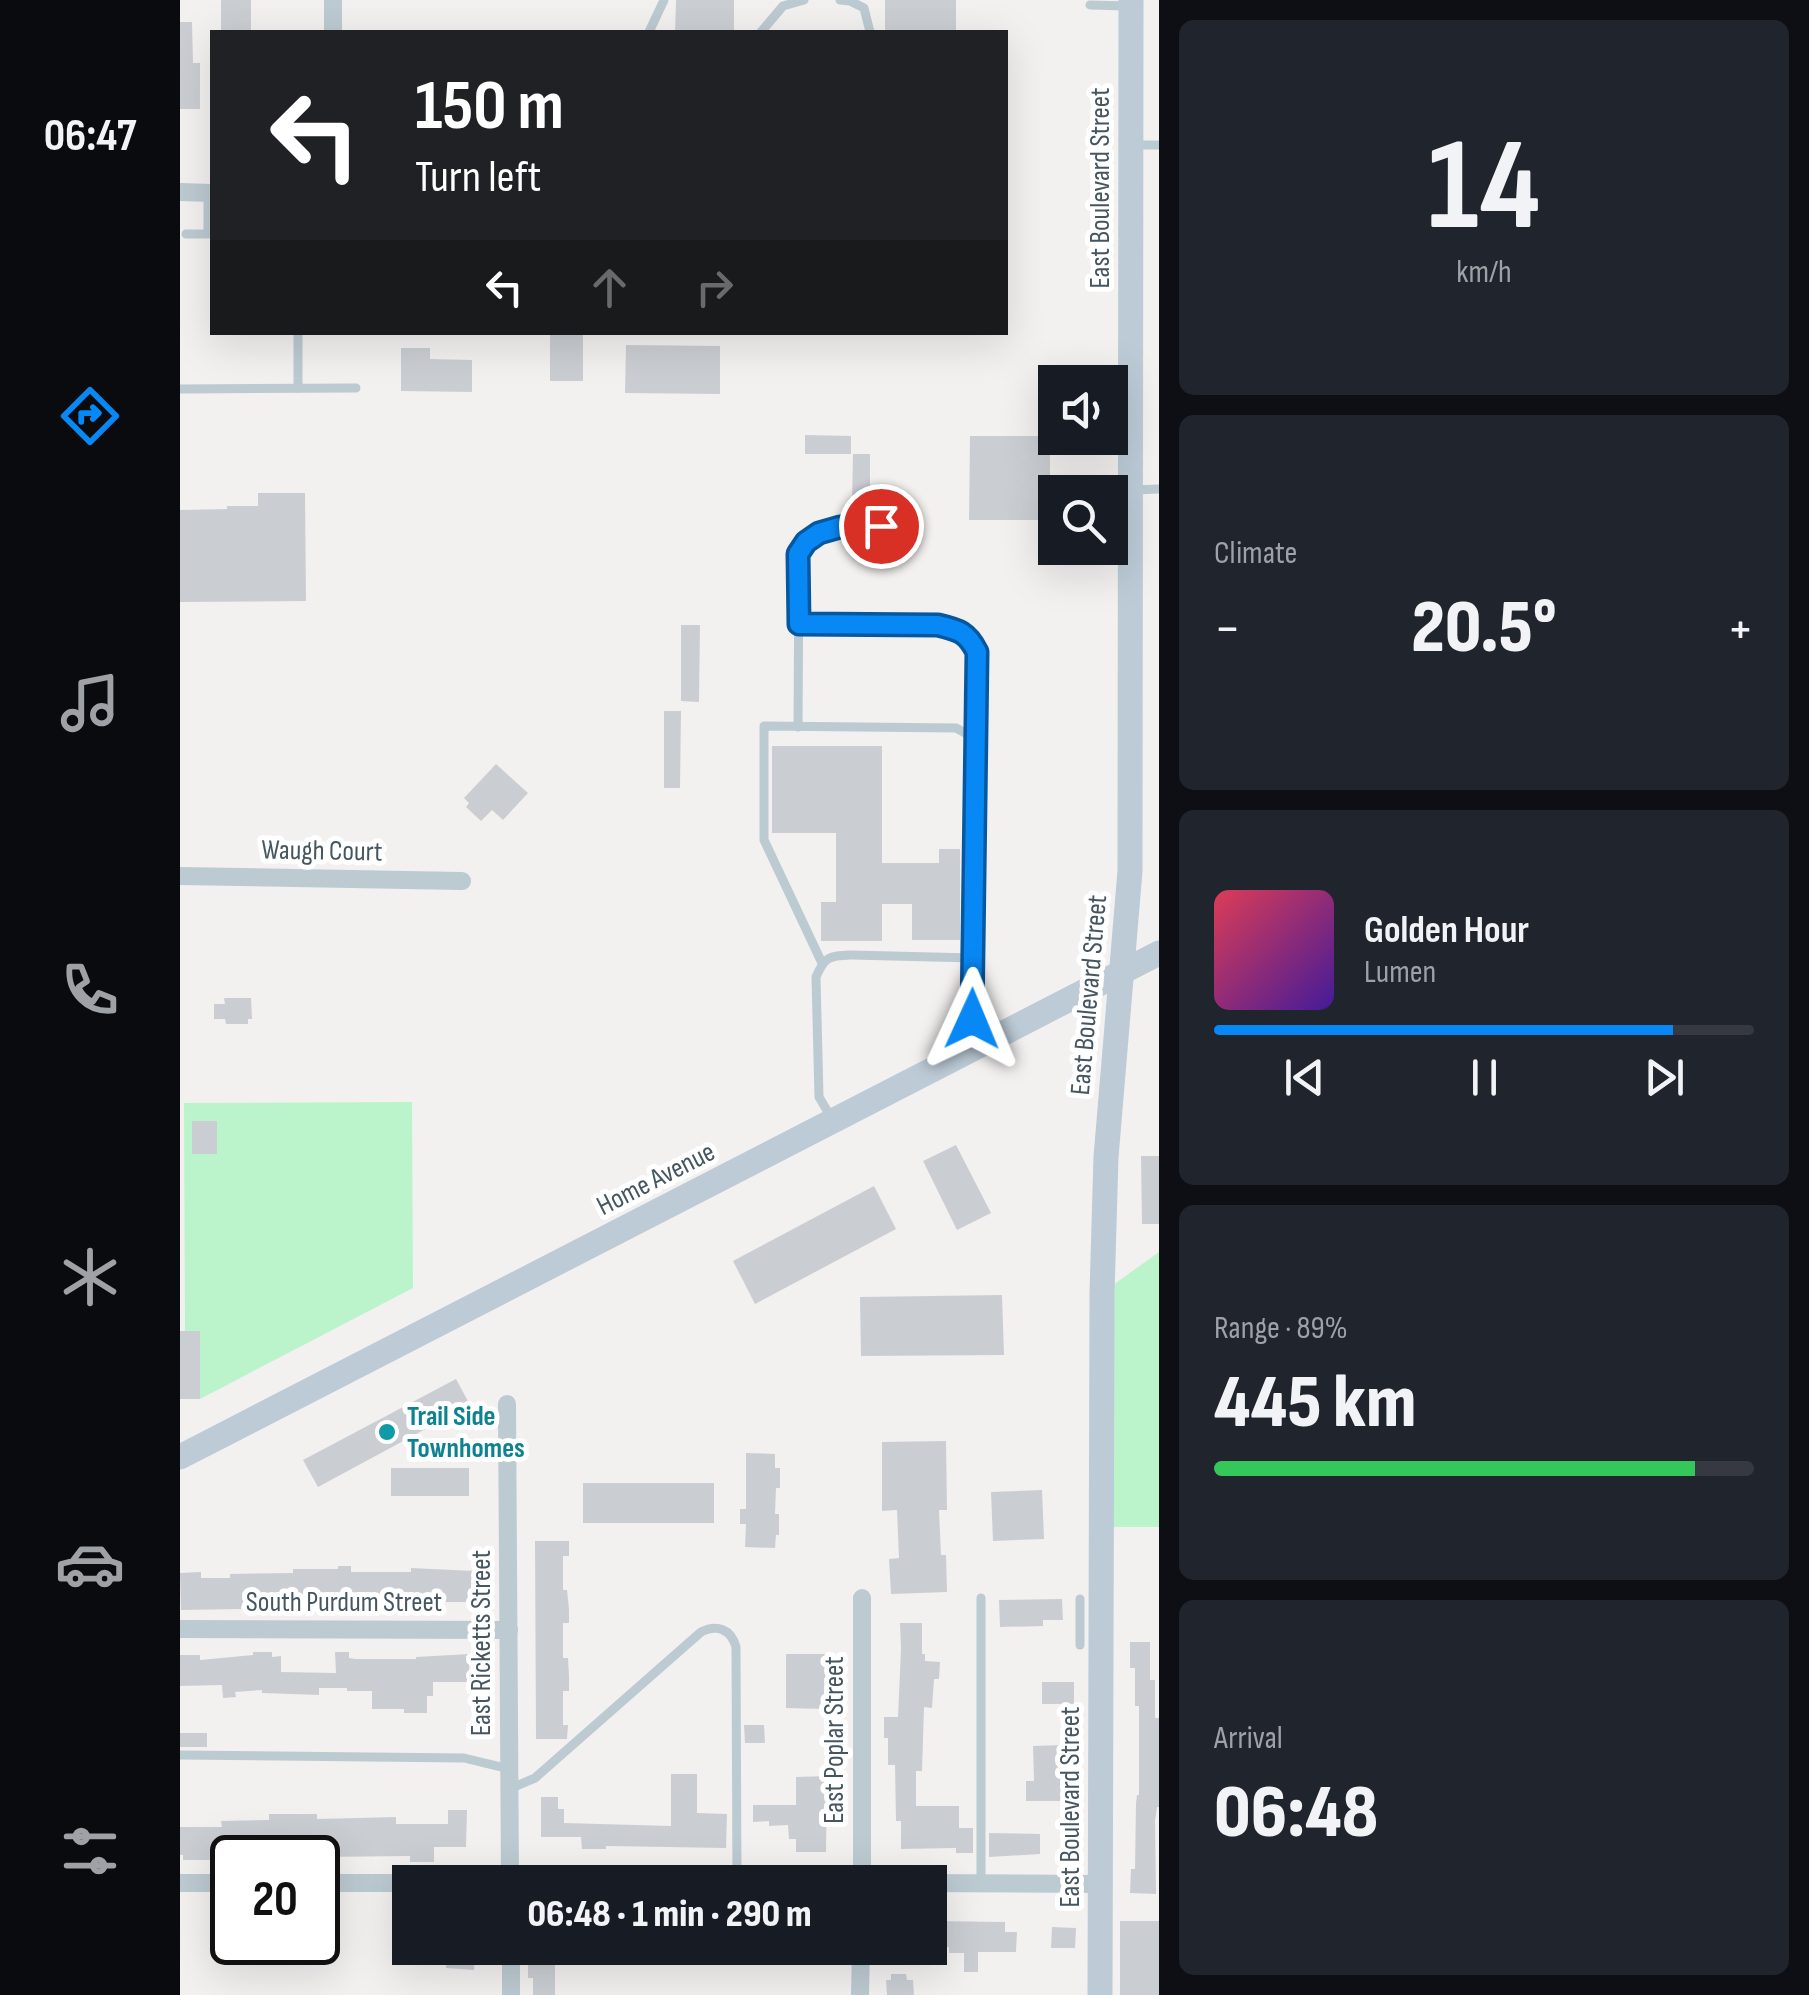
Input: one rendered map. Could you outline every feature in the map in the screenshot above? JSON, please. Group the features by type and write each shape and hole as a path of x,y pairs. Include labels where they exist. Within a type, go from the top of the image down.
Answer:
{"main road":[{"name":"East Boulevard Street","path":"1128,500 1131,3"},
{"name":"East Boulevard Street","path":"1100,1995 1102,1280 1106,1157 1130,871 1120,565"},
{"name":"Home Avenue","path":"180,1458 1159,953"}],"street":[{"path":"333,0 333,30"},
{"path":"180,192 210,193"},
{"name":"Waugh Court","path":"180,876 462,881"},
{"name":"East Ricketts Street","path":"507,1404 510,1865"},
{"name":"East Poplar Street","path":"862,1598 862,1865"},
{"name":"South Purdum Street","path":"180,1630 508,1630"},
{"path":"340,1882 392,1882"},
{"path":"180,1883 210,1883"},
{"path":"947,1883 1100,1884"},
{"path":"511,1965 511,1995"},
{"path":"860,1965 860,1995"}],"lane":[{"path":"650,30 664,0"},
{"path":"763,30 783,6 804,0"},
{"path":"840,0 864,8 870,30"},
{"path":"1090,5 1131,3"},
{"path":"1130,145 1159,145"},
{"path":"186,234 208,234 210,193"},
{"path":"298,335 298,388"},
{"path":"180,389 356,388"},
{"path":"1130,490 1159,490"},
{"path":"798,727 798,554 819,533 840,527 881,526"},
{"path":"799,624 938,625 958,629 977,652 972,1050"},
{"path":"822,963 764,840 764,726 956,728 976,748"},
{"path":"834,1121 819,1097 816,977 822,963 831,956 851,955 973,958"},
{"path":"981,1598 981,1883"},
{"path":"1080,1599 1080,1645"},
{"path":"509,1789 534,1778 701,1632 724,1630 732,1636 736,1647 738,1865"},
{"path":"180,1755 464,1758 509,1769"}],"green space":[{"path":"412,1102 413,1288 200,1399 200,1332 185,1331 184,1103"},
{"path":"1159,1252 1159,1527 1101,1527 1102,1293"}],"building":[{"path":"221,0 251,0 251,30 221,30"},
{"path":"676,0 734,0 734,30 675,30"},
{"path":"885,0 956,0 956,30 885,30"},
{"path":"180,22 192,22 193,63 200,63 200,109 180,109"},
{"path":"550,335 583,335 583,381 550,381"},
{"path":"626,345 720,346 720,394 625,393"},
{"path":"401,348 430,348 430,359 472,360 472,392 401,391"},
{"path":"805,435 851,436 851,454 805,454"},
{"path":"970,436 1038,436 1038,455 1050,455 1050,475 1038,475 1038,520 969,520"},
{"path":"853,454 870,454 870,503 852,503"},
{"path":"258,493 305,493 306,601 180,602 180,510 258,506"},
{"path":"681,625 700,625 699,702 681,701"},
{"path":"664,711 681,711 680,788 664,788"},
{"path":"772,746 882,746 882,863 939,863 939,849 960,849 960,940 912,940 912,904 882,904 882,941 821,941 821,902 836,902 836,833 772,833"},
{"path":"496,764 528,793 503,820 492,810 481,821 466,807 469,803 464,798"},
{"path":"224,998 251,998 252,1019 248,1019 248,1024 226,1024 225,1019 214,1019 214,1004 225,1004"},
{"path":"192,1121 217,1121 217,1154 192,1154"},
{"path":"956,1145 991,1213 957,1230 923,1161"},
{"path":"1141,1156 1159,1156 1159,1224 1142,1224"},
{"path":"874,1186 896,1229 755,1304 733,1261"},
{"path":"1002,1295 1004,1355 861,1356 860,1297"},
{"path":"180,1331 200,1331 200,1399 180,1399"},
{"name":"Trail Side Townhomes","path":"456,1379 470,1405 318,1487 303,1460"},
{"path":"946,1441 947,1510 939,1510 947,1592 891,1594 889,1559 899,1558 897,1510 882,1511 882,1442"},
{"path":"746,1453 775,1454 775,1468 780,1468 775,1514 779,1514 779,1535 775,1548 745,1547 746,1524 740,1524 740,1509 746,1509"},
{"path":"391,1468 469,1468 469,1496 391,1496"},
{"path":"583,1483 714,1483 714,1523 583,1523"},
{"path":"1042,1490 1044,1539 993,1541 991,1492"},
{"path":"535,1541 569,1541 569,1556 563,1556 563,1590 567,1590 569,1609 569,1623 563,1623 563,1658 568,1658 569,1676 569,1691 563,1691 567,1739 536,1739"},
{"path":"351,1566 351,1572 411,1572 411,1568 474,1571 474,1602 370,1602 370,1596 344,1596 344,1601 314,1601 314,1606 181,1610 180,1573 201,1572 201,1578 230,1578 230,1574 293,1573 293,1569"},
{"path":"1062,1599 1063,1620 1043,1620 1043,1626 1000,1627 999,1600"},
{"path":"900,1623 922,1623 925,1661 940,1662 932,1708 924,1707 922,1771 916,1771 916,1806 959,1806 959,1828 973,1828 973,1853 956,1853 956,1848 901,1849 895,1765 888,1765 888,1738 884,1738 884,1717 898,1717"},
{"path":"1130,1642 1150,1642 1150,1680 1155,1680 1155,1718 1159,1718 1156,1894 1130,1893 1139,1795 1139,1706 1135,1706"},
{"path":"253,1652 281,1656 281,1672 336,1673 335,1652 349,1652 349,1658 356,1659 469,1654 469,1682 433,1682 433,1696 427,1696 427,1713 372,1709 372,1691 347,1688 319,1688 319,1695 235,1692 236,1697 223,1698 222,1685 180,1686 180,1655 200,1655 200,1660"},
{"path":"786,1654 827,1654 824,1709 786,1708"},
{"path":"1042,1682 1074,1682 1074,1704 1042,1704"},
{"path":"744,1725 764,1725 765,1743 745,1743"},
{"path":"180,1733 207,1733 207,1747 180,1747"},
{"path":"1061,1745 1061,1801 1026,1801 1026,1781 1034,1781 1033,1746"},
{"path":"671,1774 697,1774 697,1813 727,1814 726,1848 582,1849 581,1837 541,1837 541,1797 558,1797 558,1809 564,1809 564,1823 671,1826"},
{"path":"827,1776 826,1852 796,1852 796,1839 789,1839 788,1825 753,1822 753,1805 796,1805 796,1777"},
{"path":"448,1810 467,1810 466,1847 434,1847 434,1862 410,1862 410,1856 340,1857 340,1835 210,1835 210,1860 183,1860 180,1855 180,1827 222,1827 221,1821 269,1820 269,1814 317,1814 317,1819 396,1817 396,1824 448,1824"},
{"path":"989,1833 1040,1834 1040,1854 989,1857"},
{"path":"947,1921 1005,1922 1005,1932 1017,1932 1016,1952 978,1952 978,1972 964,1972 964,1953 949,1953"},
{"path":"1120,1921 1159,1921 1159,1995 1120,1995"},
{"path":"1052,1927 1076,1928 1075,1948 1051,1948"},
{"path":"446,1965 474,1965 474,1970"},
{"path":"528,1965 555,1965 555,1995 533,1995 533,1978 528,1978"},
{"path":"891,1974 906,1974 907,1980 913,1980 914,1995 887,1995 886,1980 891,1980"}],"place":[{"name":"Trail Side Townhomes","path":"387,1432"}],"route":[{"path":"881,526 840,527 806,542 798,554 799,624 938,625 958,629 977,652 972,1019"}]}
